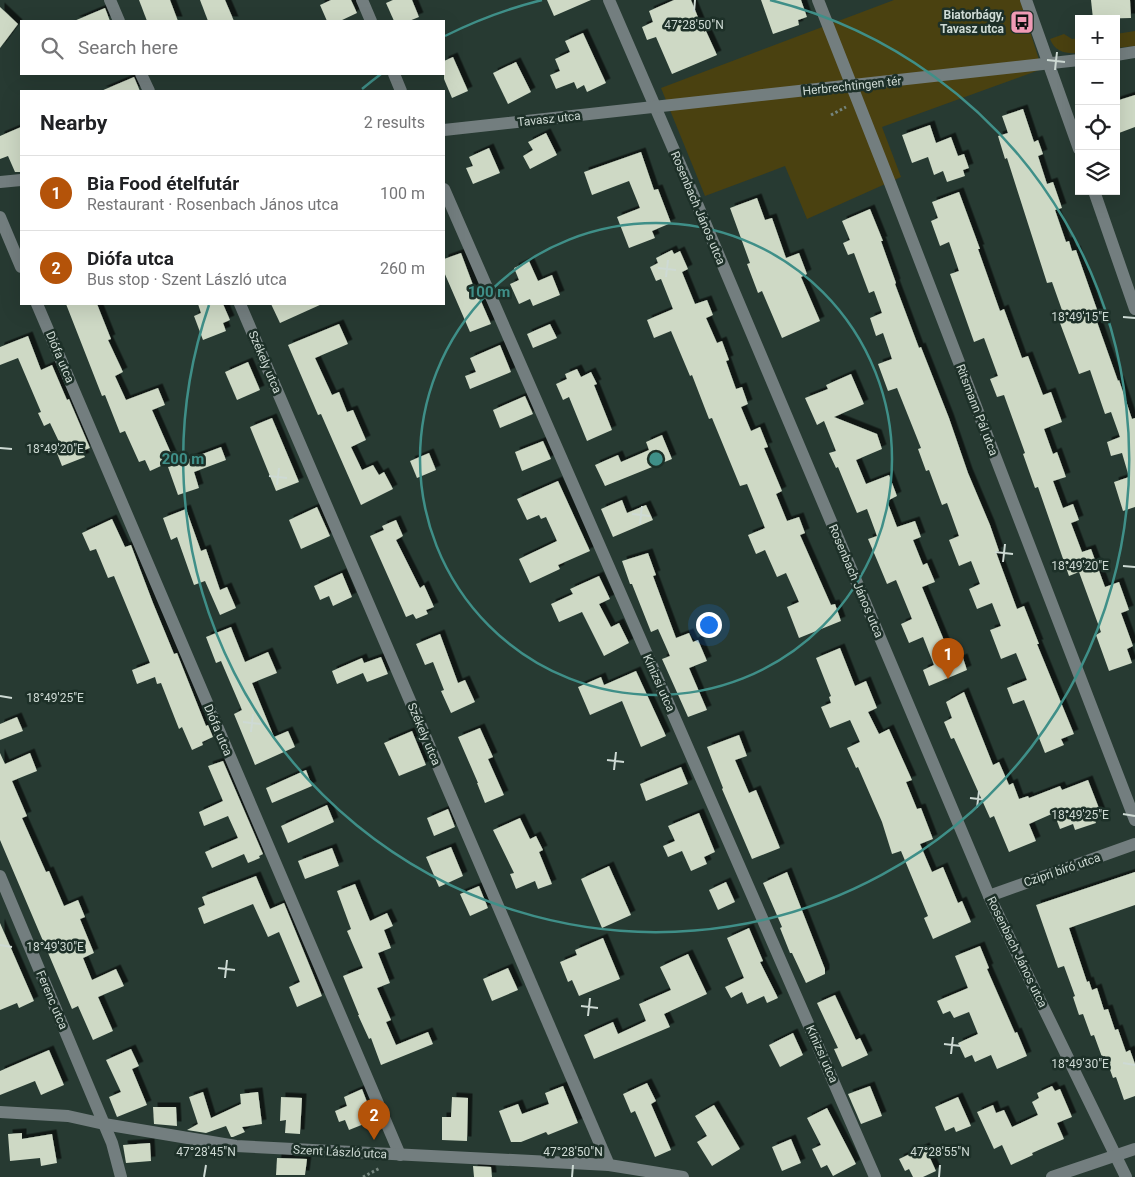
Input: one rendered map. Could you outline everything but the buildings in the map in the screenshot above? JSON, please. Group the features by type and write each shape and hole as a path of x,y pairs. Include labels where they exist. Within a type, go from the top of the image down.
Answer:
{"street":[{"path":"110,0 119,20"},
{"path":"362,0 371,20"},
{"name":"Rosenbach János utca","path":"609,0 989,896 1126,1177"},
{"name":"Ritsmann Pál utca","path":"818,0 1135,820"},
{"path":"1026,0 1075,137"},
{"path":"1120,54 1135,52"},
{"path":"1049,64 1075,61"},
{"name":"Herbrechtingen tér","path":"655,108 1049,64"},
{"path":"141,75 149,90"},
{"path":"394,75 401,90"},
{"name":"Tavasz utca","path":"445,130 655,108"},
{"path":"0,182 20,180"},
{"name":"Kinizsi utca","path":"445,191 875,1177"},
{"path":"1095,195 1135,309"},
{"path":"0,217 20,265"},
{"name":"Diófa utca","path":"37,305 400,1155"},
{"name":"Székely utca","path":"240,305 609,1165"},
{"name":"Czipri bíró utca","path":"989,896 1135,844"},
{"name":"Ferenc utca","path":"0,876 112,1143 121,1177"},
{"name":"Szent László utca","path":"0,1112 68,1116 104,1124 236,1146 609,1165 682,1177"},
{"path":"1052,1177 1135,1149"}],"shaded area":[{"path":"894,0 1020,0 1042,69 882,127 901,177 807,219 785,166 705,196 661,88"},
{"path":"1135,31 1135,46 1120,48 1120,33"},
{"path":"1064,34 1072,39 1075,39 1075,53 1058,49 1050,39"}],"place":[{"name":"Biatorbágy, Tavasz utca","path":"1022,22"},
{"name":"Bia Food ételfutár","path":"948,679"},
{"name":"Diófa utca","path":"374,1140"}]}
